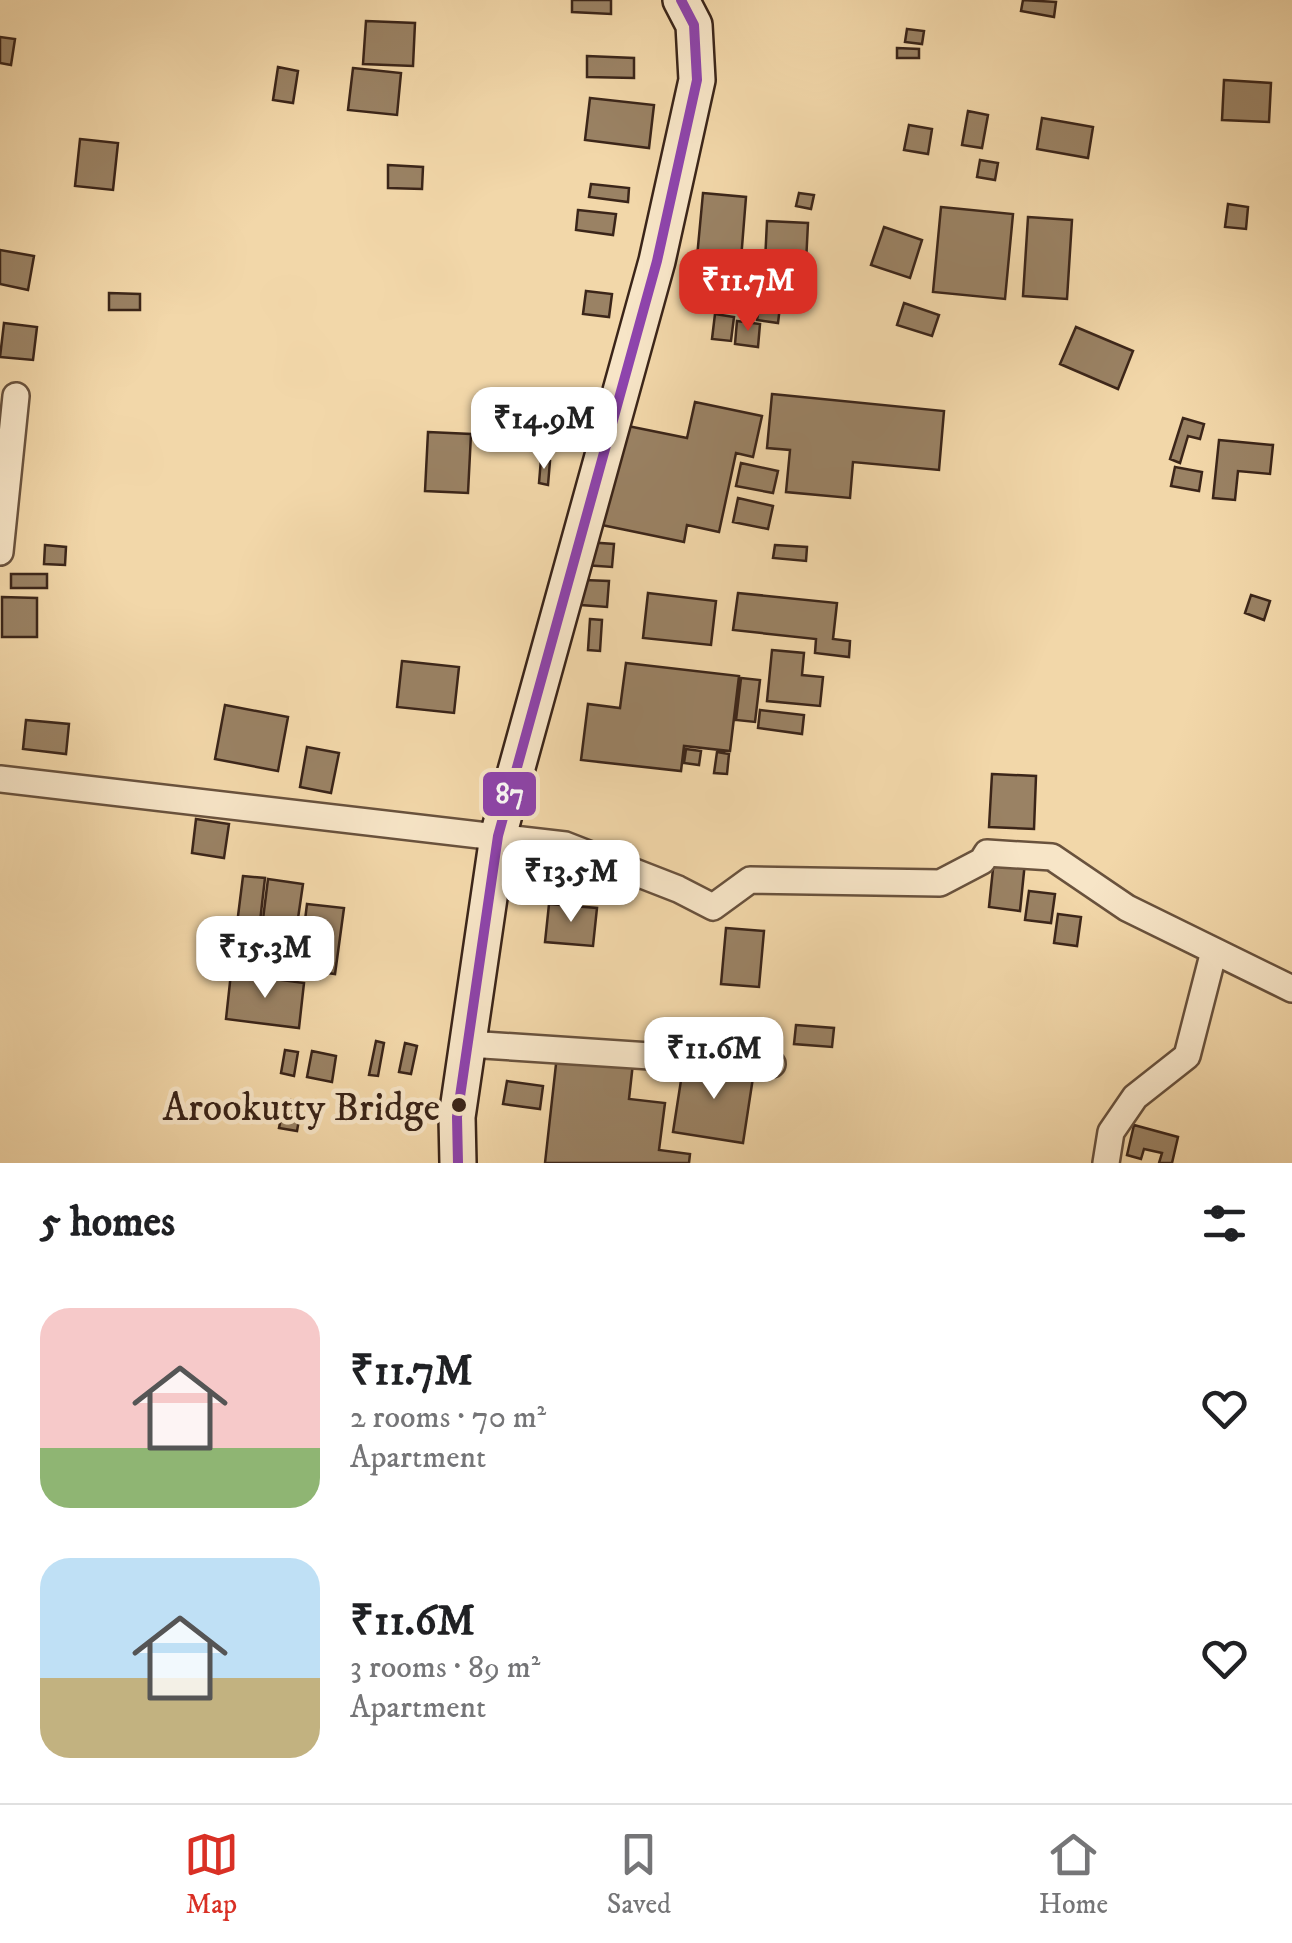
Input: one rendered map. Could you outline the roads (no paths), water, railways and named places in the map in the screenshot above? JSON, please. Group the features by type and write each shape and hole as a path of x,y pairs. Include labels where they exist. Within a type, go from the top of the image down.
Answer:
{"main road":[{"path":"458,1163 457,1117 498,836 657,260 697,80 694,26 681,0"}],"street":[{"path":"0,552 16,396"},
{"path":"0,779 565,845 678,889 713,907 750,880 940,883 982,861 987,853 1052,857 1127,908 1292,990"},
{"path":"1106,1163 1111,1132 1135,1097 1187,1056 1214,951"},
{"path":"468,1044 772,1064"}],"place":[{"name":"Arookutty Bridge","path":"459,1105"}]}
